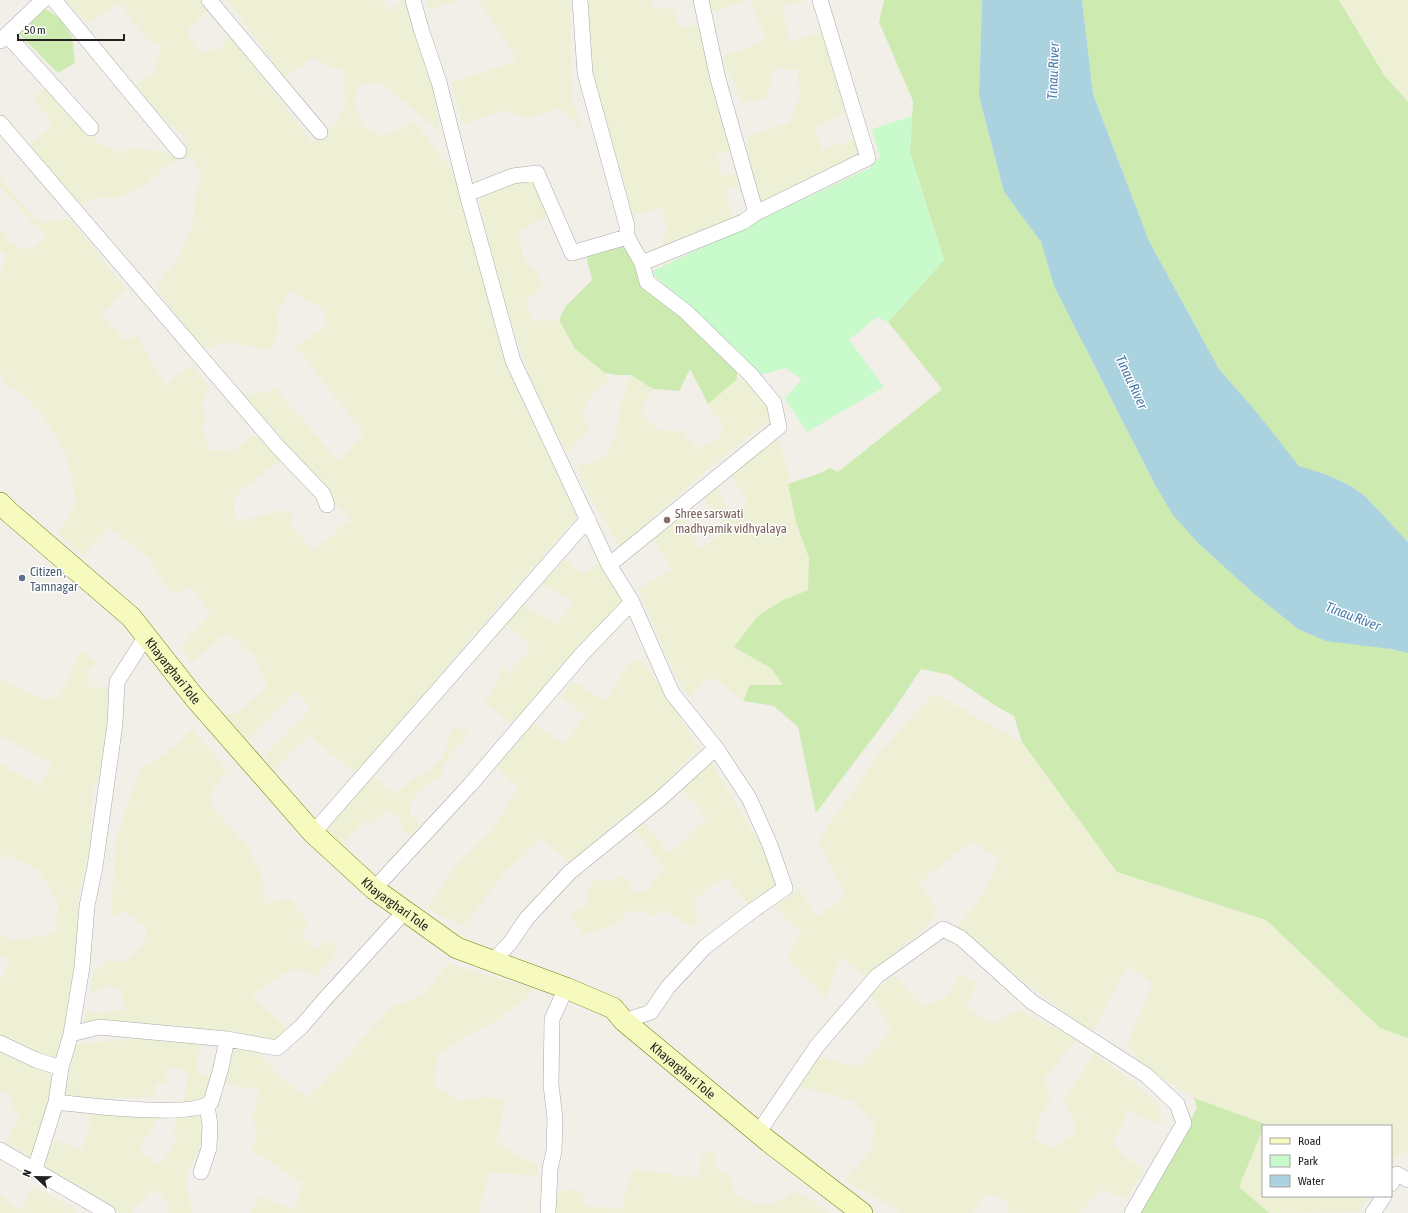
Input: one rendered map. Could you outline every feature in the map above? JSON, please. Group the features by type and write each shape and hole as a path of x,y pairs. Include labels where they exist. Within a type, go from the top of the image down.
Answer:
{"street":[{"path":"42,0 3,38 92,128"},
{"path":"54,0 179,151"},
{"path":"209,0 320,132"},
{"path":"413,0 439,82 467,194 513,361 609,564 632,602 672,693 716,748 749,798 770,845 785,888 705,947 668,987 651,1012 624,1021"},
{"path":"580,0 585,73 628,226 627,237 642,263 647,282 685,311 751,375 774,403 780,427 609,564"},
{"path":"701,0 718,79 756,213"},
{"path":"642,263 743,222 756,213 868,158 820,0"},
{"path":"0,123 278,447 323,494 327,505"},
{"path":"467,194 513,176 537,173 572,253 627,237"},
{"name":"Khayarghari Tole","path":"0,503 14,517 131,617 194,697 313,833 374,889 456,948 566,988 613,1008 624,1021 758,1133 862,1213"},
{"path":"313,833 588,519"},
{"path":"374,889 470,785 583,653 632,602"},
{"path":"35,1169 56,1102 61,1068 71,1034 82,967 87,906 95,867 115,724 117,682 146,636"},
{"path":"493,961 510,943 527,918 570,872 660,799 716,748"},
{"path":"71,1034 98,1027 227,1039 277,1048 302,1026 405,911"},
{"path":"758,1133 817,1046 877,976 943,929 961,938 1032,1002 1146,1075 1177,1104 1184,1123 1132,1213"},
{"path":"548,1213 550,1169 554,1151 555,1119 551,1085 552,1019 566,988"},
{"path":"56,1102 120,1108 182,1111 207,1106 211,1102 221,1068 227,1039"},
{"path":"0,1043 36,1060 61,1068"},
{"path":"201,1172 208,1148 210,1124 207,1106"},
{"path":"0,1150 35,1169 108,1213"},
{"path":"1392,1182 1397,1174 1408,1180"},
{"path":"1373,1213 1383,1197"}],"green space":[{"path":"65,0 201,0 208,10 186,32 199,52 219,49 230,34 312,143 336,124 346,100 343,71 312,58 285,78 227,0 382,0 389,12 403,0 409,0 427,59 440,132 380,82 359,85 353,100 362,125 383,136 414,122 453,172 508,370 577,517 472,637 356,774 309,735 273,770 264,755 311,709 296,691 246,743 226,714 238,713 267,687 254,655 226,633 192,662 179,648 211,613 189,586 176,595 166,587 149,558 109,527 83,556 58,534 76,504 67,455 43,416 26,397 6,384 0,375 0,276 6,255 0,249 0,230 2,230 6,238 19,247 32,249 47,236 31,221 0,186 0,178 31,215 43,223 70,219 126,289 102,314 124,340 138,336 165,386 191,365 209,386 201,402 206,421 201,429 210,450 234,451 253,434 263,440 282,459 233,497 236,523 278,511 294,511 289,523 313,550 351,520 241,396 276,389 338,461 364,434 295,346 327,327 324,310 290,291 277,312 279,332 269,350 225,342 199,350 156,286 178,259 192,228 195,198 201,174 192,157 170,162 146,184 118,198 93,198 79,208 28,146 52,124 34,97 46,87 100,144 121,153 132,148 162,152 175,156 187,154 185,137 144,102 135,84 155,73 161,44 147,39 119,3 87,23"},
{"path":"426,0 458,0 429,9"},
{"path":"478,0 570,0 572,101 585,133 559,108 527,118 503,111 463,124 451,82 518,60"},
{"path":"584,0 652,0 652,7 674,10 678,27 700,25 712,87 735,150 717,154 721,176 740,174 745,185 725,189 733,219 661,248 667,228 661,208 633,215 593,83"},
{"path":"709,0 748,0 712,12"},
{"path":"751,0 811,0 782,6 789,41 824,32 849,112 815,127 821,150 855,139 862,159 764,204 758,198 750,166 747,135 788,124 799,98 798,70 773,69 767,97 742,103 722,57 766,40"},
{"path":"884,0 982,0 979,96 1004,192 1041,242 1054,286 1154,483 1173,514 1198,543 1253,593 1298,629 1408,653 1408,1038 1380,1028 1266,920 1117,872 1022,742 1014,716 996,706 950,675 921,669 893,711 816,813 798,727 774,706 743,701 750,685 783,685 772,669 734,647 757,617 779,602 808,590 809,558 796,522 788,484 823,472 830,468 838,472 942,389 888,322 944,260 910,153 913,101 879,22"},
{"path":"1082,0 1339,0 1384,75 1408,102 1408,542 1366,497 1351,486 1325,474 1299,467 1254,409 1219,369 1149,241 1093,94"},
{"path":"1339,0 1408,0 1408,102 1384,75"},
{"path":"44,8 62,20 72,37 75,63 58,73 18,33"},
{"path":"912,116 910,153 944,260 888,322 877,317 849,340 884,387 807,432 785,398 802,380 785,368 759,375 651,272 870,168 880,157 872,129"},
{"path":"535,179 549,215 519,232 523,258 537,273 543,287 526,301 531,321 559,320 575,349 605,373 608,380 589,398 582,414 589,429 568,453 556,434 529,376 503,297 478,200 509,184"},
{"path":"624,242 635,259 737,365 737,379 708,404 690,369 679,391 653,389 631,375 605,373 575,349 559,320 565,307 592,280 586,255"},
{"path":"631,375 653,389 640,411 657,430 682,431 698,450 719,437 723,427 708,404 737,379 760,390 775,415 714,464 619,547 586,490 576,466 603,459 616,435 621,403"},
{"path":"778,438 790,476 788,484 796,522 809,558 808,590 779,602 734,647 772,669 784,685 750,685 743,701 719,681 708,678 689,697 677,678 638,589 672,569 653,539 681,513 700,549 727,530 703,497 716,485 729,513 749,505 730,473"},
{"path":"567,558 573,568 583,574 598,563 603,562 623,599 535,698 516,723 511,724 484,701 498,682 502,667 510,672 529,649 525,639 505,624 524,605 556,624 573,602 541,583"},
{"path":"81,651 96,663 88,672 90,686 109,689 114,705 106,751 92,794 89,855 78,895 79,949 74,993 57,1061 0,1039 0,979 11,962 0,954 0,934 12,941 55,933 58,905 48,885 38,871 8,855 0,859 0,764 39,785 53,764 0,736 0,679 26,692 46,699 59,696"},
{"path":"641,659 699,747 659,791 612,826 571,865 542,838 507,870 464,926 427,909 454,868 493,829 518,788 495,765 532,722 563,744 585,716 561,697 572,681 604,700 611,693 628,664"},
{"path":"933,693 1022,742 1117,872 1266,920 1380,1028 1408,1038 1408,1150 1392,1162 1392,1125 1264,1125 1194,1098 1145,1069 1127,1045 1152,984 1128,965 1092,1033 1023,981 957,927 983,895 999,860 972,841 919,883 938,911 922,931 864,977 841,957 826,998 787,959 801,934 775,908 799,888 816,917 846,896 819,843 831,819 858,786 873,761"},
{"path":"456,727 467,730 464,739 446,760 442,774 421,789 410,804 410,815 420,825 411,838 401,826 399,817 390,811 383,812 373,825 366,820 340,846 321,829 370,774 395,794 418,775 427,773 440,760 446,750 448,738"},
{"path":"193,729 227,771 209,793 213,807 247,846 262,877 266,903 290,898 308,923 302,936 314,949 329,940 339,950 317,976 298,969 279,976 252,996 290,1031 278,1042 253,1038 227,1031 123,1023 82,1023 87,1011 102,1013 125,1009 121,991 107,985 90,993 93,973 100,966 108,960 126,962 145,942 146,927 127,912 110,916 117,834 141,769 174,747"},
{"path":"709,759 778,874 773,889 748,906 729,880 721,878 694,901 698,920 695,928 664,911 651,915 641,910 627,913 608,928 583,934 569,915 588,905 587,891 596,879 610,881 622,877 630,884 631,889 637,894 649,888 664,869 635,829 644,822 669,854 707,819 679,785"},
{"path":"448,964 536,989 495,1021 460,1039 438,1055 433,1084 458,1101 484,1097 504,1099 502,1120 496,1141 518,1156 538,1164 537,1176 489,1172 479,1213 250,1213 258,1197 294,1209 303,1184 263,1156 251,1154 257,1132 252,1117 260,1090 225,1084 234,1046 259,1054 284,1080 306,1097 323,1083 390,1008 423,995"},
{"path":"960,974 976,983 967,1006 991,1024 1018,1010 1077,1039 1044,1079 1051,1099 1041,1114 1035,1139 1055,1148 1077,1131 1064,1100 1096,1050 1101,1059 1136,1084 1160,1107 1161,1124 1128,1111 1113,1144 1127,1159 1145,1169 1126,1199 1102,1188 1080,1213 1009,1213 1006,1201 986,1193 972,1213 899,1213 889,1205 845,1181 873,1147 870,1142 876,1126 854,1101 794,1085 816,1056 859,1067 891,1030 868,988 885,984 894,975 923,1007 947,996"},
{"path":"137,1038 200,1044 197,1072 212,1077 209,1098 184,1103 188,1071 168,1067 165,1084 155,1083 155,1097 77,1100 65,1096 76,1044"},
{"path":"0,1050 52,1076 48,1112 36,1153 30,1157 5,1142 20,1115 13,1110 12,1096 0,1089"},
{"path":"1194,1098 1265,1124 1262,1125 1262,1131 1239,1187 1269,1213 1138,1213 1197,1108"},
{"path":"90,1111 160,1115 138,1151 160,1165 179,1136 173,1133 177,1113 203,1114 206,1129 197,1154 185,1175 187,1192 193,1213 166,1213 170,1209 161,1194 153,1189 131,1213 121,1213 48,1170 43,1160 55,1140 81,1150 90,1124"},
{"path":"1262,1130 1262,1197 1368,1197 1359,1212 1269,1213 1239,1187"},
{"path":"703,1150 716,1154 715,1167 731,1178 733,1192 752,1204 773,1204 787,1198 794,1189 829,1213 552,1213 555,1191 582,1190 584,1206 621,1209 633,1169 698,1178"},
{"path":"34,1187 73,1208 77,1213 0,1213 0,1193 18,1211"}],"water":[{"name":"Tinau River","path":"982,0 1082,0 1093,94 1149,241 1219,369 1254,409 1299,466 1325,474 1351,486 1366,497 1408,542 1408,653 1391,649 1326,641 1298,629 1253,593 1198,543 1173,515 1154,483 1054,286 1041,242 1004,192 979,96"}],"place":[{"name":"Shree sarswati madhyamik vidhyalaya","path":"667,520"},
{"name":"Citizen , Tamnagar","path":"22,578"}]}
